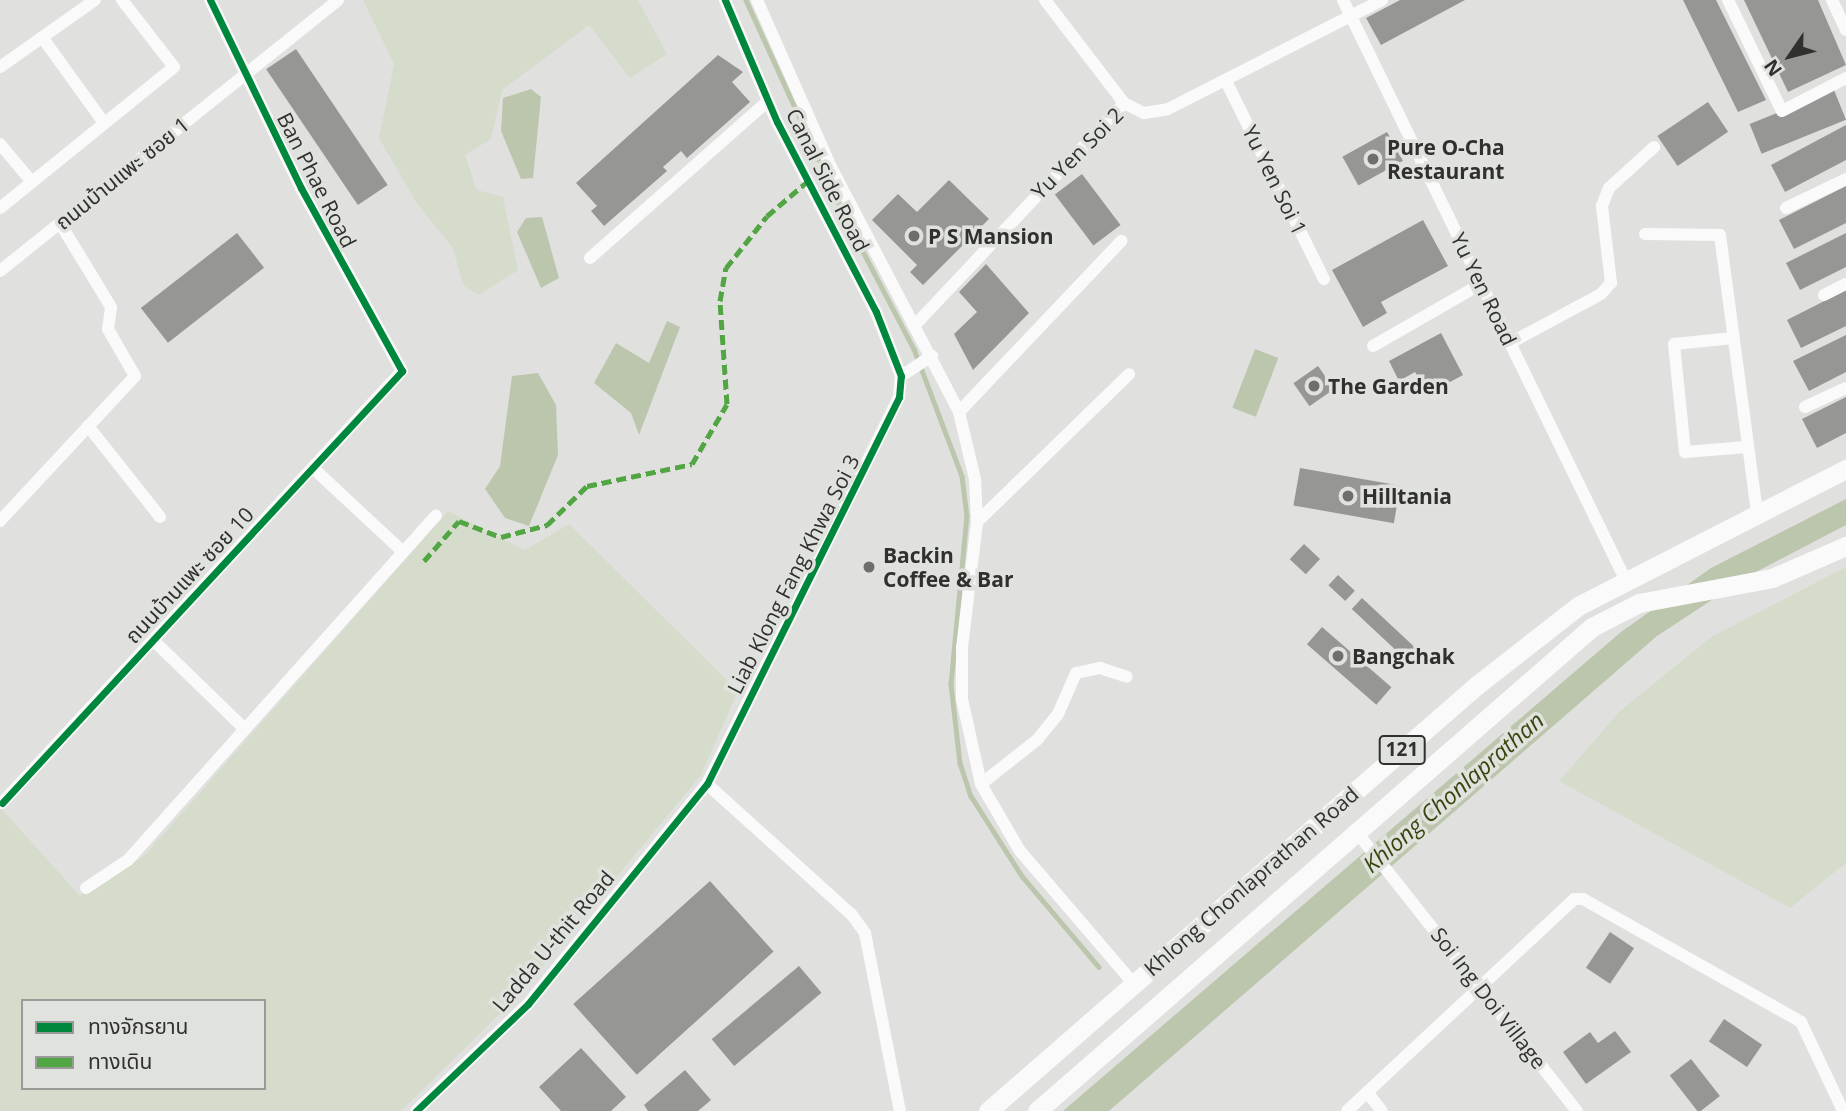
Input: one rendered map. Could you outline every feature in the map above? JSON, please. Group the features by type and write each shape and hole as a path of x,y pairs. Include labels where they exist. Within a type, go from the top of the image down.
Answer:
{"main road":[{"name":"Khlong Chonlaprathan Road","path":"988,1111 1477,685 1578,606 1625,579 1846,470"},
{"name":"Khlong Chonlaprathan Road","path":"1037,1111 1559,652 1639,603 1772,578 1846,546"}],"street":[{"path":"0,67 95,0"},
{"path":"0,208 174,66 122,0"},
{"name":"Ban Phae Road","path":"210,0 244,74 402,371"},
{"name":"ถนนบ้านแพะ ซอย 1","path":"0,271 338,0"},
{"name":"Canal Side Road","path":"725,0 768,100 876,312 901,376"},
{"path":"757,0 825,155 916,324 959,412 975,479 977,522 962,647 962,699 981,784 1020,851 1133,983"},
{"path":"1045,0 1124,103"},
{"name":"Yu Yen Road","path":"1343,0 1625,579"},
{"name":"Yu Yen Soi 2","path":"916,324 1124,103 1144,113 1168,109 1382,0"},
{"path":"1728,0 1782,111 1845,81"},
{"path":"1832,0 1846,30"},
{"path":"41,37 104,123"},
{"name":"Yu Yen Soi 1","path":"1226,81 1324,279"},
{"path":"590,258 768,100"},
{"path":"0,144 32,182"},
{"path":"1510,343 1601,294 1611,283 1602,206 1609,188 1654,147"},
{"path":"1786,208 1846,179"},
{"path":"0,521 135,376 108,329 110,307 60,223"},
{"path":"1646,234 1720,235 1757,513"},
{"path":"959,412 1121,241"},
{"path":"1373,346 1481,284"},
{"path":"1824,295 1846,284"},
{"path":"1733,338 1674,344 1685,452 1747,447"},
{"path":"901,376 932,356"},
{"name":"ถนนบ้านแพะ ซอย 10","path":"2,803 402,371"},
{"path":"977,522 1129,374"},
{"name":"Liab Klong Fang Khwa Soi 3","path":"707,784 892,415 901,376"},
{"path":"1805,407 1846,387"},
{"path":"88,426 160,517"},
{"path":"313,468 402,551"},
{"path":"86,888 128,860 436,516"},
{"path":"153,640 245,729"},
{"path":"981,784 1037,740 1058,714 1076,673 1100,668 1127,677"},
{"path":"707,784 852,915 865,933 900,1111"},
{"name":"Ladda U-thit Road","path":"415,1111 528,1003 707,784"},
{"name":"Soi Ing Doi Village","path":"1355,831 1480,985 1577,1111"},
{"path":"1347,1111 1574,899 1583,899 1801,1021 1843,1111"},
{"path":"1367,1092 1382,1111"}],"shaded area":[{"path":"363,0 638,0 667,54 630,78 589,25 502,90 491,139 465,155 477,190 503,197 518,270 479,295 464,286 452,247 416,202 379,138 394,64"},
{"path":"448,511 525,550 569,524 738,691 701,775 520,994 401,1111 0,1111 0,807 80,896 144,856"},
{"path":"1846,567 1846,863 1790,908 1559,781 1619,712 1711,637"}],"water":[{"path":"531,89 541,97 533,178 521,179 501,131 503,98"},
{"path":"542,217 559,278 541,288 517,232 526,218"},
{"path":"667,321 680,327 639,435 631,413 594,383 616,343 649,363"},
{"path":"1255,349 1278,358 1256,417 1232,408"},
{"path":"538,373 556,405 558,455 529,526 505,518 485,489 500,466 512,376"},
{"name":"Khlong Chonlaprathan","path":"1846,499 1846,525 1750,575 1657,636 1109,1111 1063,1111 1621,632 1711,568"}],"building":[{"path":"1400,0 1465,0 1381,45 1366,18"},
{"path":"1683,0 1716,0 1766,100 1738,112"},
{"path":"1744,0 1818,0 1846,65 1788,92"},
{"path":"296,49 388,185 358,205 266,69"},
{"path":"718,55 743,72 732,82 750,102 687,158 681,151 663,167 667,171 604,226 591,211 597,206 576,183"},
{"path":"1834,90 1846,120 1762,154 1750,124"},
{"path":"1708,102 1728,132 1678,166 1657,136"},
{"path":"1846,125 1846,160 1785,192 1771,165"},
{"name":"Pure O-Cha Restaurant","path":"1387,132 1403,161 1358,186 1342,157"},
{"path":"1082,174 1121,225 1093,246 1055,194"},
{"path":"949,180 989,219 923,285 910,272 917,265 872,220 898,194 917,212"},
{"path":"1846,186 1846,223 1794,249 1779,220"},
{"path":"1423,220 1448,266 1381,302 1387,313 1363,327 1332,270"},
{"path":"237,233 264,268 168,343 141,308"},
{"path":"1846,233 1846,267 1800,290 1786,263"},
{"path":"986,264 1029,313 973,370 954,334 977,312 959,292"},
{"path":"1846,290 1846,326 1801,348 1787,320"},
{"path":"1441,333 1463,375 1428,394 1415,372 1399,381 1389,361"},
{"path":"1846,335 1846,372 1809,391 1793,361"},
{"name":"The Garden","path":"1318,366 1334,389 1309,406 1293,383"},
{"path":"1846,397 1846,433 1817,448 1802,419"},
{"name":"Hilltania","path":"1300,468 1400,486 1394,523 1293,505"},
{"path":"1304,544 1320,559 1306,574 1290,559"},
{"path":"1338,575 1355,591 1345,601 1328,585"},
{"path":"1362,598 1416,648 1406,659 1352,609"},
{"name":"Bangchak","path":"1322,627 1391,687 1376,705 1307,644"},
{"path":"710,881 774,952 637,1075 573,1004"},
{"path":"1610,932 1634,948 1610,984 1586,968"},
{"path":"799,966 821,993 734,1066 712,1039"},
{"path":"1724,1019 1762,1045 1747,1067 1709,1041"},
{"path":"1615,1031 1631,1052 1586,1084 1563,1052 1590,1032 1598,1043"},
{"path":"581,1048 626,1097 611,1111 561,1111 539,1087"},
{"path":"1691,1059 1720,1096 1697,1111 1670,1076"},
{"path":"685,1070 711,1100 698,1111 648,1111 644,1105"}],"waterway":[{"path":"746,0 845,217 914,349 962,476 967,515 951,684 960,763 971,796 1022,876 1099,967"}],"marked path":[{"path":"424,561 459,521 501,537 547,525 587,486 692,464 727,404 720,301 726,268 767,216 808,181"}],"cycle path":[{"path":"2,803 402,371 301,188 210,0"},
{"path":"416,1111 528,1004 707,784 899,397 901,376 876,312 777,122 725,0"}],"place":[{"name":"Pure O-Cha Restaurant","path":"1373,159"},
{"name":"P S Mansion","path":"914,236"},
{"name":"The Garden","path":"1314,386"},
{"name":"Hilltania","path":"1348,496"},
{"name":"Backin Coffee & Bar","path":"869,567"},
{"name":"Bangchak","path":"1338,656"}]}
